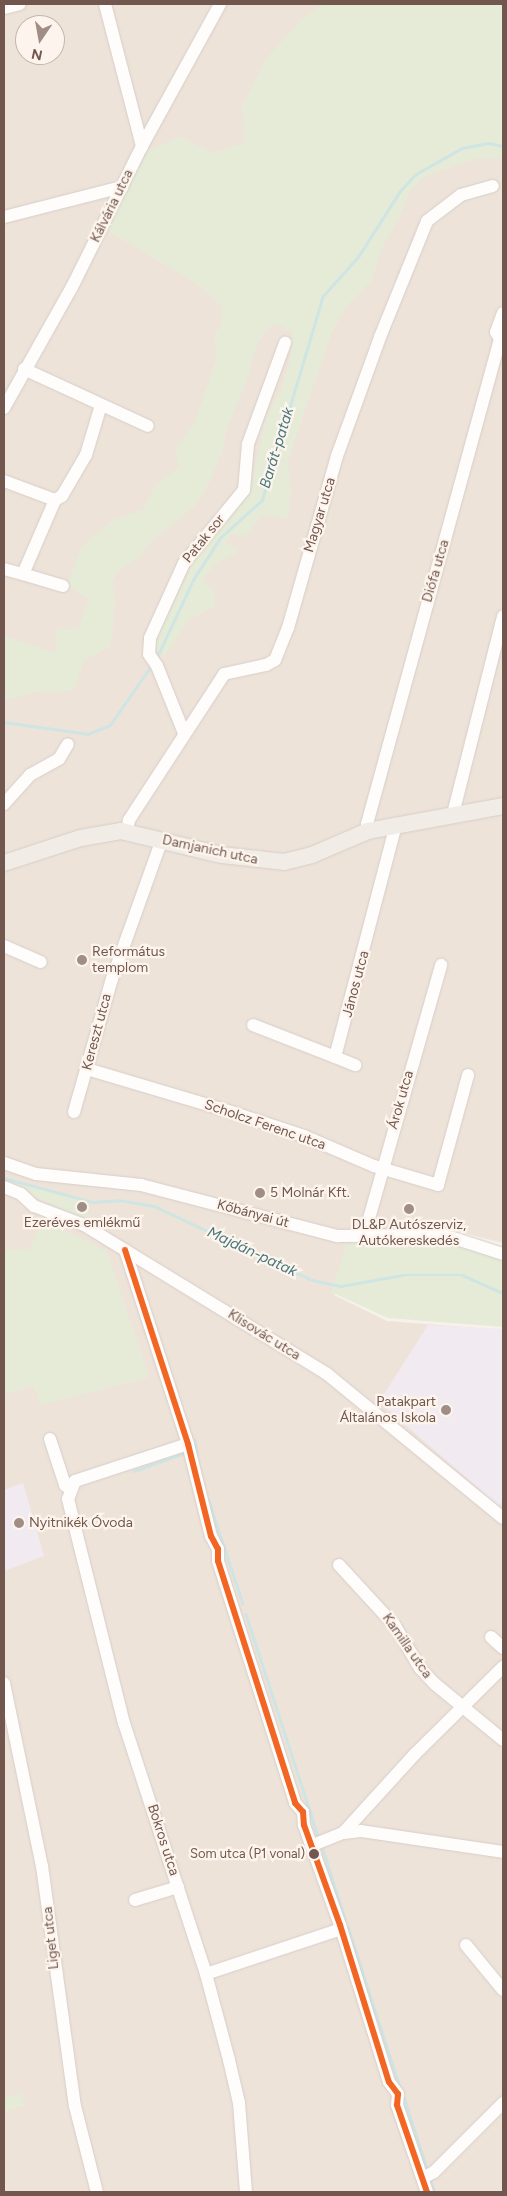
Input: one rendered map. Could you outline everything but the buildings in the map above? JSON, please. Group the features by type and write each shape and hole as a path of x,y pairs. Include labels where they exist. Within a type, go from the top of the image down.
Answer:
{"main road":[{"name":"Damjanich utca","path":"4,863 81,838 127,831 272,862 312,855 368,831 396,824 503,806"}],"street":[{"path":"4,8 20,4"},
{"path":"105,4 142,146"},
{"name":"Kálvária utca","path":"4,408 24,369 72,287 142,146 220,4"},
{"name":"Magyar utca","path":"127,831 129,820 224,674 266,665 275,660 288,628 337,456 380,337 427,221 461,195 493,186"},
{"path":"4,217 122,187"},
{"name":"Diófa utca","path":"368,831 366,824 502,340 496,332 503,313"},
{"name":"Patak sor","path":"184,733 157,666 149,654 150,638 177,575 196,545 244,490 248,444 285,342"},
{"path":"24,369 148,426"},
{"path":"23,574 54,500 62,496 86,455 100,405"},
{"path":"4,481 54,500"},
{"path":"4,569 63,586"},
{"path":"454,814 503,616"},
{"path":"4,804 30,775 58,759 68,744"},
{"name":"János utca","path":"335,1057 396,824"},
{"name":"Kereszt utca","path":"74,1112 112,979 162,840"},
{"path":"4,946 41,962"},
{"name":"Árok utca","path":"364,1236 381,1168 441,965"},
{"path":"253,1025 355,1065"},
{"name":"Scholcz Ferenc utca","path":"87,1069 304,1136 381,1168 441,1183 468,1075"},
{"name":"Kőbányai út","path":"4,1163 36,1174 142,1185 323,1233 364,1236 444,1235 503,1254"},
{"name":"Klisovác utca","path":"4,1187 21,1194 34,1206 81,1223 327,1374 502,1516"},
{"path":"125,1250 188,1444 211,1536 218,1549 218,1561 295,1803 303,1812 304,1826 313,1845 427,2192"},
{"path":"50,1439 65,1485 70,1490 75,1481 188,1444"},
{"name":"Bokros utca","path":"70,1490 68,1499 124,1723 206,1974 240,2103 246,2192"},
{"name":"Kamilla utca","path":"339,1565 395,1626 420,1668 463,1708 503,1740"},
{"path":"491,1637 503,1648"},
{"path":"343,1833 503,1667"},
{"name":"Liget utca","path":"4,1683 42,1866 75,2106 97,2192"},
{"path":"360,1815 360,1823 367,1832"},
{"path":"313,1845 343,1833 367,1832 503,1852"},
{"path":"135,1900 178,1887"},
{"path":"206,1974 341,1929"},
{"path":"466,1945 503,1990"},
{"path":"423,2178 434,2172 503,2103"}],"shaded area":[{"path":"4,4 503,4 503,1243 444,1228 442,1239 341,1271 334,1295 387,1321 503,1330 503,2192 4,2192"},
{"name":"Patakpart Általános Iskola","path":"428,1325 503,1329 503,1501 499,1506 379,1402"},
{"name":"Nyitnikék Óvoda","path":"23,1483 44,1556 4,1571 4,1490"}],"green space":[{"path":"325,4 503,4 503,159 478,158 426,176 410,190 400,216 382,248 372,280 346,307 331,334 288,460 291,496 288,518 261,515 246,536 230,534 227,544 235,547 236,553 218,562 205,575 203,581 215,592 214,607 189,619 165,656 157,651 155,643 197,555 249,494 267,415 281,391 290,359 292,332 278,324 268,328 256,346 246,383 226,430 222,452 210,481 196,504 149,544 139,557 116,573 112,583 115,600 112,638 108,648 83,661 76,687 72,691 34,692 4,701 4,636 55,653 57,629 78,629 89,599 67,585 82,546 113,520 144,509 155,486 179,467 175,450 195,422 216,361 215,333 221,326 222,307 197,284 105,229 147,151 180,137 212,153 245,143 242,106 266,59 302,19"},
{"path":"4,1178 87,1202 89,1221 35,1197 33,1201 4,1182"},
{"path":"42,1219 107,1252 149,1377 41,1405 33,1386 4,1394 4,1250 30,1249"},
{"path":"444,1235 503,1254 503,1327 388,1318 331,1292 349,1237"},
{"path":"21,2093 25,2105 4,2112 4,2098"}],"waterway":[{"name":"Barát-patak","path":"157,657 193,580 220,538 262,500 323,296 358,257 400,191 416,174 462,148 488,143 503,146"},
{"name":"Barát-patak","path":"4,722 88,734 110,725 151,666"},
{"name":"Majdán-patak","path":"4,1178 93,1202 119,1200 154,1206 312,1280 341,1286 402,1275 462,1275 503,1293"},
{"path":"195,1440 197,1455"},
{"path":"134,1471 182,1454"},
{"path":"209,1501 243,1604"},
{"path":"246,1614 318,1835"},
{"path":"323,1849 345,1919"},
{"path":"348,1927 401,2090"},
{"path":"404,2097 427,2168"},
{"path":"431,2182 435,2192"}],"transit line":[{"path":"125,1250 188,1444 211,1536 218,1549 218,1561 295,1803 303,1812 304,1825 340,1925 389,2082 398,2094 397,2105 427,2192"}],"place":[{"name":"Református templom","path":"82,960"},
{"name":"5 Molnár Kft.","path":"260,1193"},
{"name":"Ezeréves emlékmű","path":"82,1207"},
{"name":"DL&P Autószerviz, Autókereskedés","path":"409,1209"},
{"name":"Patakpart Általános Iskola","path":"446,1410"},
{"name":"Nyitnikék Óvoda","path":"19,1523"},
{"name":"Som utca (P1 vonal)","path":"314,1854"}]}
